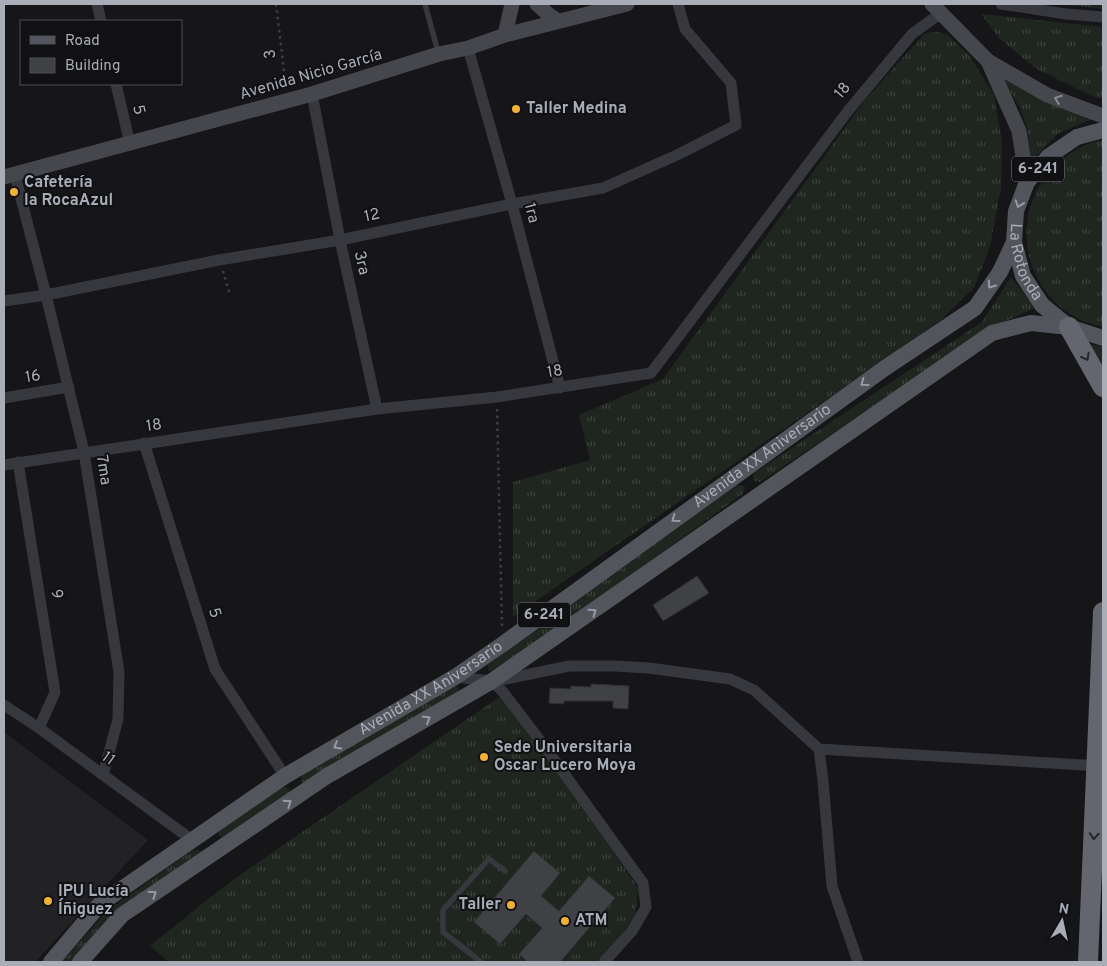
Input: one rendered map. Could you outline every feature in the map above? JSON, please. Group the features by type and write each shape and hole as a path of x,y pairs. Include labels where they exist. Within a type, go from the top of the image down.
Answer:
{"highway":[{"path":"1070,327 1103,387"},
{"path":"1088,962 1100,766 1103,612"}],"main road":[{"path":"505,35 512,4"},
{"path":"537,4 558,21"},
{"name":"Avenida Nicio García","path":"7,179 288,101 439,54 468,48 505,35 627,4"},
{"path":"937,8 988,61 1047,95 1103,116"},
{"path":"988,61 1019,131 1027,182"},
{"name":"La Rotonda","path":"1103,130 1077,137 1048,156 1027,182 1016,211 1014,242 1023,276 1042,305 1070,327 1103,338"},
{"name":"Avenida XX Aniversario","path":"51,962 100,904 285,776 455,677 885,368 975,308 1000,272 1014,242"},
{"name":"Avenida XX Aniversario","path":"80,962 122,915 130,909 327,776 492,682 992,334 1031,323 1070,327"}],"street":[{"path":"97,4 101,20"},
{"name":"12","path":"4,300 46,295 219,260 340,240 512,204 603,188 677,155 736,125 731,83 685,29 678,4"},
{"path":"1001,4 1066,14 1103,17"},
{"name":"18","path":"4,465 377,409 497,397 651,374 848,111 912,34 937,8"},
{"name":"1ra","path":"468,48 512,204 560,388"},
{"name":"5","path":"116,85 130,144"},
{"name":"3ra","path":"312,94 340,240 377,409"},
{"name":"7ma","path":"7,179 46,295 84,452 119,672 118,719 102,775"},
{"name":"16","path":"4,398 68,388"},
{"name":"5","path":"144,443 214,668 285,776"},
{"name":"9","path":"18,462 55,692 39,728"},
{"path":"455,677 492,682 569,666 614,666 650,668 730,678 754,690 819,749 1100,766"},
{"path":"492,682 503,692 542,742 643,883 646,907 632,931 604,962"},
{"name":"11","path":"4,705 39,728 192,840"},
{"path":"819,749 832,886 858,962"}],"lane":[{"path":"425,4 439,54"},
{"path":"481,962 443,932 442,910 489,859 505,871"}],"path":[{"name":"3","path":"276,4 288,101"},
{"path":"219,260 230,295"},
{"path":"497,397 503,644"}],"shaded area":[{"name":"IPU Lucía Íñiguez","path":"4,732 148,840 35,962 4,962"}],"green space":[{"path":"1059,4 1103,4 1103,9"},
{"path":"981,14 1103,27 1103,99 1089,95 1035,68 999,38"},
{"path":"937,32 948,35 969,55 994,95 1002,141 1001,188 990,246 974,288 941,320 513,617 513,482 590,460 579,415 663,379 865,100 925,33"},
{"path":"1002,78 1044,102 1092,119 1057,134 1031,162 1027,127 1020,108"},
{"path":"1103,140 1103,327 1085,322 1068,312 1059,306 1045,291 1035,274 1029,255 1026,235 1028,216 1034,197 1043,179 1057,164 1073,152 1090,143"},
{"path":"1011,277 1035,308 990,328 760,482 753,480 754,473 982,322"},
{"path":"1088,344 1103,347 1103,374"},
{"path":"737,485 745,486 744,493 498,671 488,671 488,664"},
{"path":"449,687 458,687 459,693 309,782 301,782 302,774"},
{"name":"Sede Universitaria Oscar Lucero Moya","path":"501,696 638,888 635,918 598,962 169,962 150,946 234,879"},
{"path":"282,786 289,788 290,795 224,839 218,835 222,828"},
{"path":"193,850 202,851 74,962 62,962 108,910"}],"building":[{"path":"697,576 709,593 663,621 653,605"},
{"path":"591,684 629,686 628,709 613,708 613,701 564,701 564,704 549,703 550,688 571,689 571,686 591,687"},
{"path":"534,851 560,873 541,896 559,911 589,876 615,898 560,962 528,962 519,954 542,928 526,914 500,944 474,922"}],"place":[{"name":"Taller Medina","path":"516,109"},
{"name":"Cafetería la RocaAzul","path":"14,192"},
{"name":"Sede Universitaria Oscar Lucero Moya","path":"484,757"},
{"name":"IPU Lucía Íñiguez","path":"48,901"},
{"name":"Taller","path":"511,905"},
{"name":"ATM","path":"565,921"}]}
